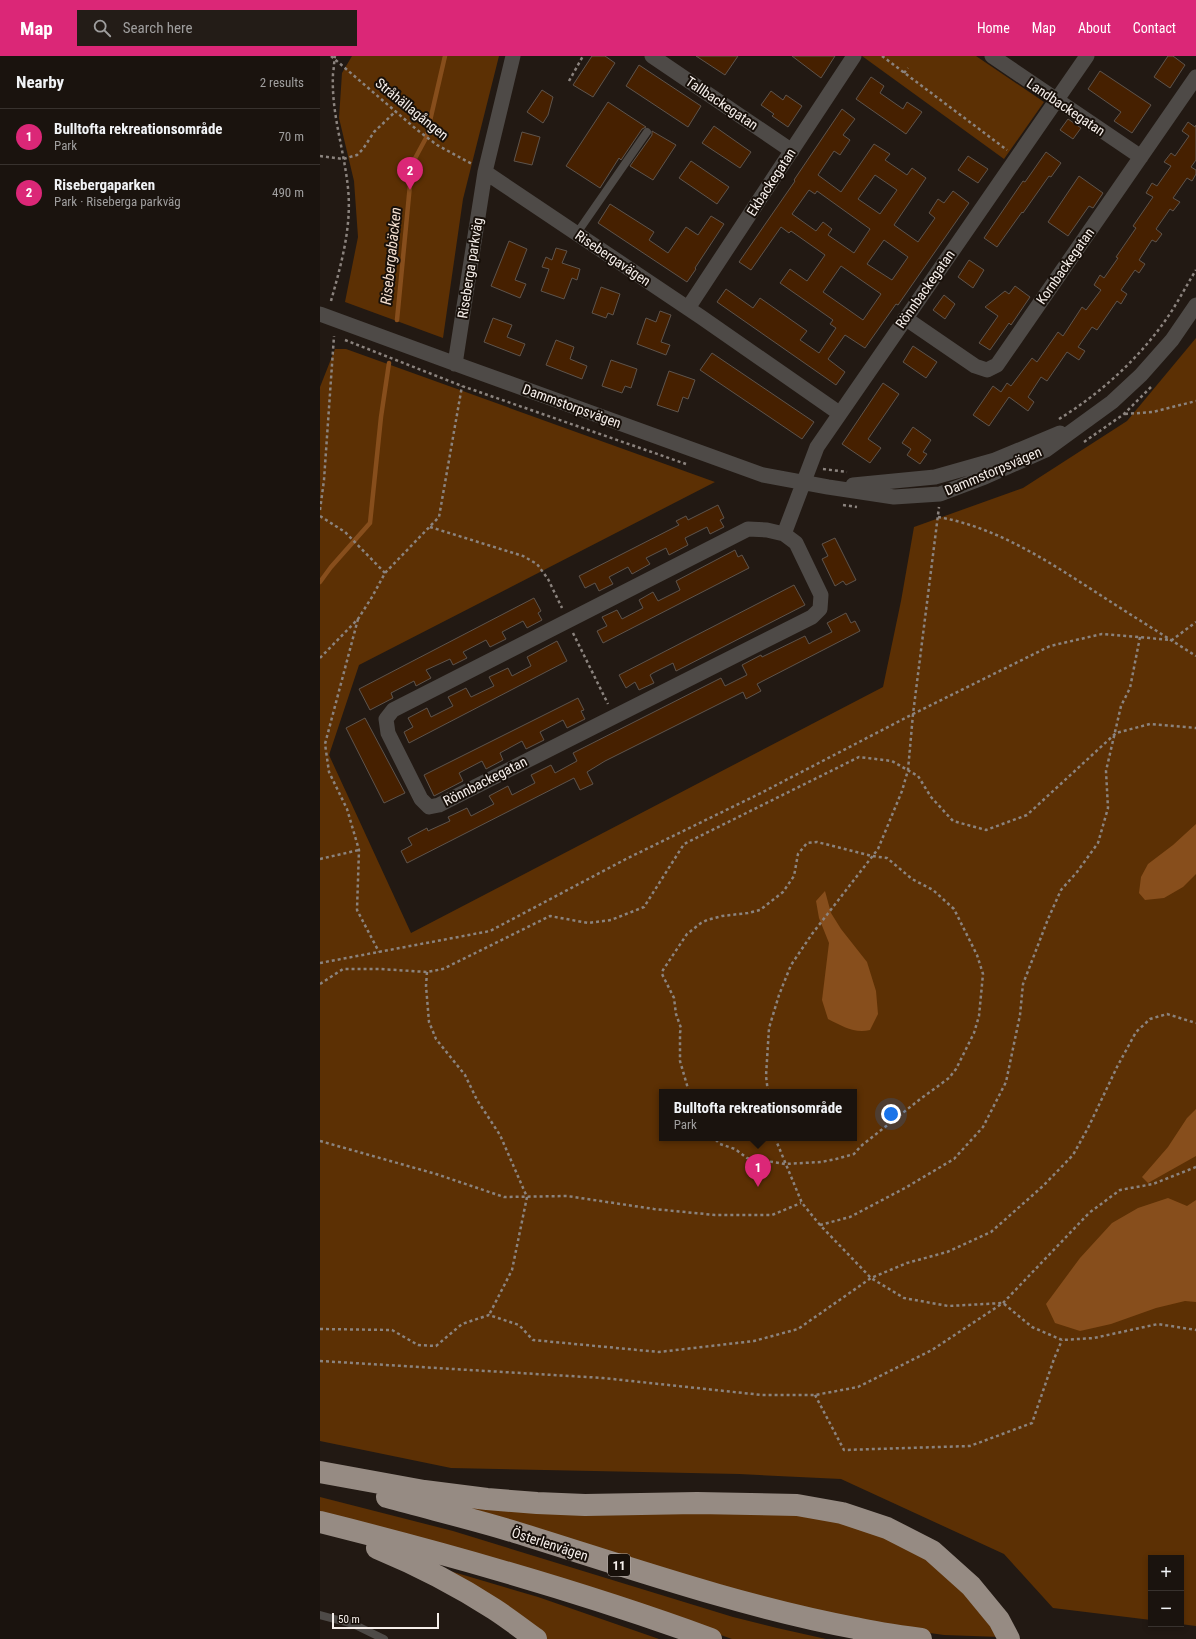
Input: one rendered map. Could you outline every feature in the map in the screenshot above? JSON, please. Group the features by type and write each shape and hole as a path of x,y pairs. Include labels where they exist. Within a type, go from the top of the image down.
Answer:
{"highway":[{"path":"320,1472 424,1490 537,1504 798,1505 842,1513 887,1528 932,1551 971,1586 999,1620 1010,1639"},
{"name":"Österlenvägen","path":"320,1480 367,1491 514,1532 621,1566 798,1616 856,1629 921,1639"},
{"path":"320,1522 507,1572 711,1639"},
{"path":"320,1526 419,1566 494,1609 536,1639"}],"street":[{"path":"484,172 513,56"},
{"name":"Tallbackegatan","path":"652,56 792,151"},
{"name":"Ekbackegatan","path":"688,308 854,56"},
{"name":"Landbackegatan","path":"992,56 1141,157"},
{"name":"Rönnbackegatan","path":"784,534 817,446 1087,56"},
{"name":"Kornbackegatan","path":"905,318 975,366 987,370 997,365 1196,77"},
{"name":"Risebergavägen","path":"484,172 688,308 839,413"},
{"name":"Riseberga parkväg","path":"455,364 484,172"},
{"name":"Dammstorpsvägen","path":"320,314 763,475 828,487 936,477 995,460 1080,425 1112,402 1141,375 1172,340 1196,305"},
{"name":"Rönnbackegatan","path":"748,529 767,530 784,534 796,543 821,595 820,609 812,617 439,805 429,806 421,799 388,733 386,719 393,710 748,529"}],"lane":[{"path":"577,233 647,132"},
{"path":"320,1615 353,1624 384,1639"}],"path":[{"name":"Stråhällagången","path":"331,56 335,57 416,129 437,145 484,172"},
{"path":"569,81 583,56"},
{"path":"882,56 1017,158"},
{"path":"331,302 344,254 349,218 348,188 334,110 333,84 335,57"},
{"path":"904,73 908,68"},
{"path":"320,156 343,159 357,155 363,149 374,132 396,111"},
{"path":"320,510 324,480 334,336 462,386 692,466"},
{"path":"1084,442 1124,414 1155,383"},
{"path":"320,658 358,619 385,573 439,517 462,386"},
{"path":"1124,414 1153,412 1196,401"},
{"path":"836,504 859,507"},
{"path":"932,508 939,507"},
{"path":"320,516 345,532 385,573"},
{"path":"768,1089 766,1076 769,1028 779,995 792,965 812,934 878,849 902,791 908,770 913,714 938,517 959,521 1001,537 1086,586 1196,656"},
{"path":"430,527 523,556 537,564 548,579 567,621 615,716"},
{"path":"358,619 325,744 329,772 347,810 360,850 357,910 379,952"},
{"path":"320,963 490,932 626,859 761,793 913,714 1050,646 1102,634 1172,640 1196,622"},
{"path":"820,1225 850,1217 911,1185 954,1159 983,1127 1006,1082 1020,1015 1023,984 1048,919 1061,890 1077,872 1098,843 1108,808 1106,771 1121,706 1130,688 1140,638"},
{"path":"320,984 343,969 380,969 427,972 443,969 550,916 588,923 611,920 644,907 684,844 859,757 892,761 908,770 918,776 931,797 953,821 986,830 1026,815 1116,733 1150,724 1196,728"},
{"path":"688,1089 680,1061 681,1028 676,1014 674,998 662,974 666,964 687,934 707,920 760,910 772,902 783,892 794,876 798,854 807,844 817,842 872,856 888,858 912,879 933,890 954,910 977,955 983,974 982,994 976,1028 970,1045 949,1078 874,1136 854,1154 821,1162 786,1164 747,1158 735,1149 720,1144 717,1141"},
{"path":"320,859 360,850"},
{"path":"427,972 426,986 430,1022 436,1039 465,1075 477,1100 500,1135 527,1197 512,1270 489,1315"},
{"path":"320,1329 392,1330 418,1345 436,1346 462,1324 489,1315 519,1325 533,1340 659,1352 754,1341 798,1329 871,1278 906,1263 947,1252 991,1232 1043,1186 1073,1155 1136,1032 1150,1019 1167,1014 1196,1023"},
{"path":"320,1141 436,1174 504,1197 567,1196 654,1209 715,1215 772,1215 802,1203"},
{"path":"776,1141 802,1203 820,1225 871,1278 904,1298 948,1306 1003,1303 1032,1327 1062,1340 1094,1338 1158,1324 1196,1330"},
{"path":"320,1361 603,1378 762,1396 815,1395 858,1387 932,1350 1003,1303 1089,1213 1120,1190 1154,1184 1195,1168"},
{"path":"815,1395 844,1450 970,1446 1032,1423 1062,1340"}],"shaded area":[{"path":"352,56 499,56 463,199 443,338 345,302 358,237 354,181 339,118 342,73"},
{"path":"862,56 976,56 1044,102 1004,159"},
{"path":"1196,338 1196,1626 1184,1624 1184,1555 1148,1555 1148,1620 1053,1608 1004,1554 841,1479 739,1474 451,1468 320,1441 320,387 335,349 346,349 715,482 359,665 329,755 411,933 883,687 901,601 914,527 1023,488 1127,421"},
{"path":"1196,824 1196,874 1183,887 1164,898 1145,900 1139,893 1141,877 1148,864 1173,845"},
{"path":"825,891 831,913 841,929 867,962 876,991 878,1014 870,1030 854,1030 843,1027 828,1019 822,1000 829,943 819,918 816,901"},
{"path":"1196,1109 1196,1156 1148,1183 1142,1177 1168,1147 1187,1118"},
{"path":"1168,1198 1187,1206 1196,1200 1196,1302 1185,1301 1156,1308 1111,1324 1080,1331 1055,1323 1046,1304 1080,1258 1112,1223 1138,1208"},
{"path":"320,1497 453,1531 733,1617 826,1639 732,1639 642,1607 320,1514"},
{"path":"454,1507 794,1514 850,1523 906,1545 952,1578 1001,1637 944,1635 879,1626 814,1614"},
{"path":"450,1571 538,1597 659,1639 546,1639"}],"building":[{"path":"592,56 605,56 615,63 593,97 573,85"},
{"path":"696,56 738,56 725,75"},
{"path":"792,56 835,56 821,78"},
{"path":"1168,56 1173,56 1185,65 1170,88 1154,77"},
{"path":"639,65 701,106 688,127 626,86"},
{"path":"1100,71 1151,105 1132,133 1114,121 1121,112 1088,89"},
{"path":"871,77 884,86 880,93 903,109 907,102 922,112 906,134 856,99"},
{"path":"542,90 553,97 548,115 543,123 527,112"},
{"path":"771,91 783,100 786,95 802,106 788,127 772,116 774,114 761,105"},
{"path":"608,102 646,127 642,129 621,160 619,158 600,188 566,166"},
{"path":"842,109 855,119 843,135 850,140 840,155 834,151 818,175 841,192 874,144 890,154 885,160 907,175 912,168 926,178 894,225 918,242 935,218 929,213 938,199 944,203 953,191 969,203 898,305 896,304 865,348 845,335 828,359 845,372 836,385 717,302 726,289 753,308 760,298 807,331 800,340 819,353 836,328 830,324 833,320 780,283 790,269 807,281 825,255 791,231 789,233 781,227 751,270 739,262 795,181 794,180","holes":["875,175 897,190 880,214 858,199","809,190 815,194 817,191 870,229 854,253 828,235 832,229 823,222 816,231 792,214","884,240 908,257 892,280 867,264","841,266 881,294 863,320 823,292"]},
{"path":"1068,119 1081,128 1073,139 1060,130"},
{"path":"1188,122 1195,127 1196,125 1196,160 1191,167 1196,170 1196,174 1192,181 1187,178 1173,198 1180,202 1173,211 1170,209 1156,229 1162,234 1156,242 1152,240 1139,260 1145,264 1139,273 1135,270 1121,290 1127,294 1121,304 1117,301 1097,330 1092,327 1078,347 1085,351 1079,360 1067,352 1047,381 1041,377 1028,397 1034,402 1028,411 1009,397 989,426 973,415 993,386 1001,392 1007,383 1011,386 1032,358 1037,362 1058,332 1063,336 1082,307 1086,310 1101,290 1094,285 1100,275 1104,278 1118,258 1116,257 1136,228 1133,226 1153,197 1146,193 1152,183 1157,186 1171,166 1164,162 1171,153 1175,156 1189,136 1182,131"},
{"path":"714,126 751,152 740,168 702,143"},
{"path":"652,131 676,145 653,180 630,166 652,135"},
{"path":"522,132 540,137 532,165 514,161"},
{"path":"1046,152 1061,163 1051,177 1049,176 997,247 984,238 1023,181 1025,182"},
{"path":"968,156 988,169 978,183 958,170"},
{"path":"691,161 729,187 717,204 679,178"},
{"path":"1079,176 1103,193 1093,208 1089,206 1068,236 1048,222"},
{"path":"610,204 654,232 649,240 668,253 686,227 698,235 711,216 724,224 687,282 598,223"},
{"path":"509,241 527,249 515,280 526,284 520,298 491,286"},
{"path":"556,248 567,251 562,263 580,269 577,280 572,278 564,299 541,291 549,269 542,267 546,257 552,260"},
{"path":"969,260 984,270 973,288 958,277"},
{"path":"1015,286 1030,297 1011,325 1009,323 990,350 979,343 998,316 985,307 1005,291 1009,294"},
{"path":"601,287 620,294 613,315 608,313 606,318 592,313"},
{"path":"944,295 955,304 945,319 933,310"},
{"path":"660,311 671,315 661,342 670,345 666,355 637,344 646,318 656,322"},
{"path":"493,318 512,325 507,337 525,344 520,356 484,342"},
{"path":"556,340 574,347 570,359 587,366 582,379 546,365"},
{"path":"913,346 937,362 926,378 903,362"},
{"path":"712,353 814,422 802,439 700,370"},
{"path":"611,360 637,369 631,388 625,386 622,393 602,386"},
{"path":"669,371 695,380 688,399 683,397 678,412 657,405"},
{"path":"883,383 899,394 868,439 881,448 870,463 842,444"},
{"path":"913,427 931,440 923,452 927,454 920,464 907,455 911,449 902,443"},
{"path":"718,505 724,518 720,520 724,527 710,534 707,527 685,538 688,545 669,555 666,548 646,558 650,564 632,574 628,567 609,577 613,584 599,591 595,583 585,588 579,576 679,525 676,521 686,516 688,520"},
{"path":"835,538 856,580 846,585 843,581 835,586 822,559 828,556 822,544"},
{"path":"735,550 738,557 742,555 749,568 603,643 597,631 607,626 602,617 617,610 622,619 643,608 639,600 653,592 658,601 680,590 676,581"},
{"path":"794,585 805,605 676,671 673,663 653,673 650,675 654,683 639,690 635,682 626,688 619,675"},
{"path":"534,598 541,611 538,613 542,620 527,628 523,621 502,632 506,639 490,647 486,640 463,652 467,658 453,665 450,659 426,670 431,678 416,686 414,681 391,693 393,698 370,710 359,689"},
{"path":"846,613 851,623 855,621 860,631 757,684 761,691 746,699 743,692 605,761 587,772 593,784 580,790 574,778 407,863 401,851 412,845 408,838 427,828 428,831 450,821 448,817 467,808 471,816 473,815 494,804 489,796 508,786 512,795 535,783 531,775 551,765 555,773 577,761 573,753 721,678 725,686 747,675 742,665 761,655 762,657 805,636 809,644 832,632 827,623"},
{"path":"557,641 567,661 409,743 404,732 413,727 408,718 427,708 431,717 453,706 448,697 466,688 471,697 494,686 489,677 508,668 512,676 531,666 527,657"},
{"path":"578,698 584,710 581,711 585,719 567,728 563,720 540,732 544,740 526,749 522,741 500,753 503,760 486,769 482,761 459,773 463,781 434,796 424,775"},
{"path":"365,718 405,793 384,803 346,728"}],"waterway":[{"name":"Risebergabäcken","path":"397,320 412,164 426,138 445,56"},
{"path":"320,582 331,567 370,523 381,417 389,363"}],"place":[{"name":"Risebergaparken","path":"410,190"},
{"name":"Bulltofta rekreationsområde","path":"758,1187"}]}
